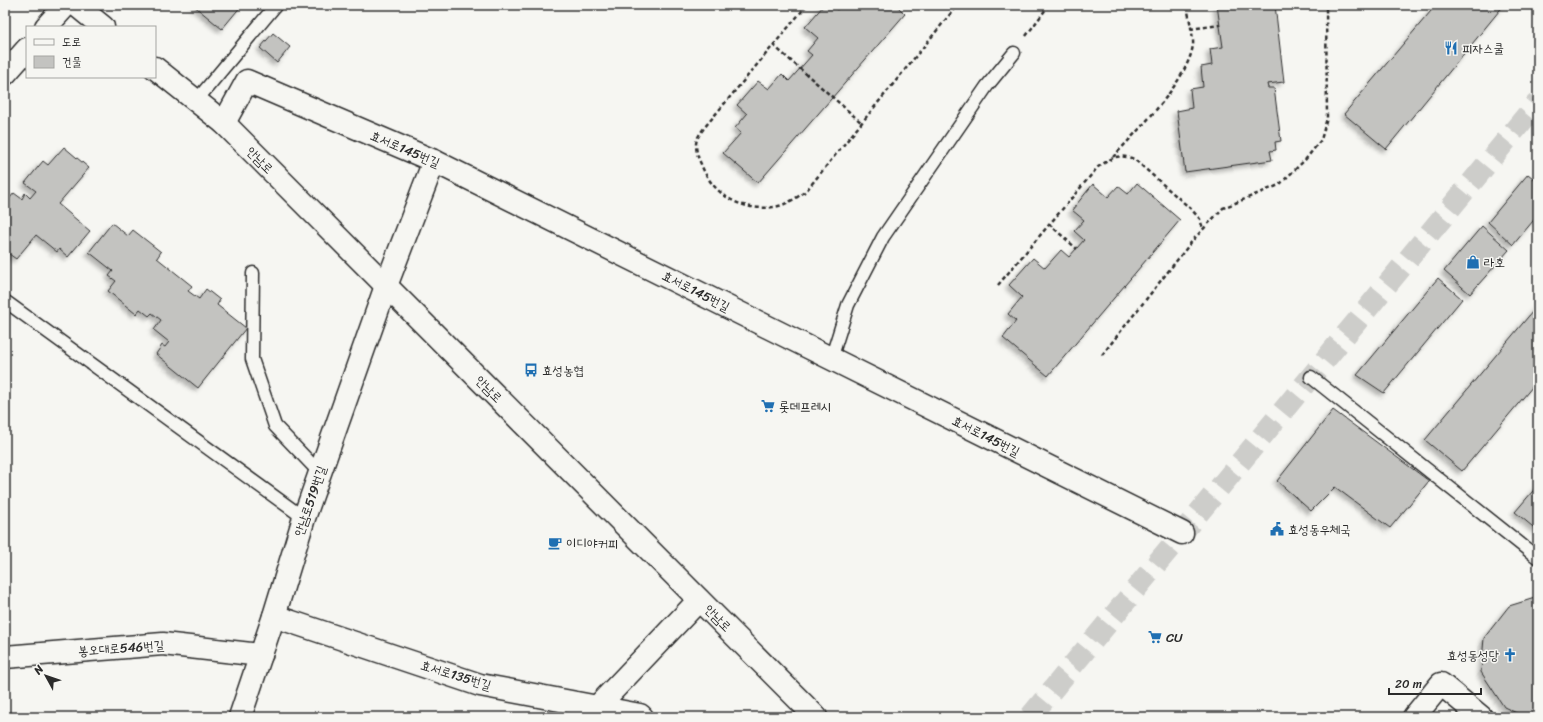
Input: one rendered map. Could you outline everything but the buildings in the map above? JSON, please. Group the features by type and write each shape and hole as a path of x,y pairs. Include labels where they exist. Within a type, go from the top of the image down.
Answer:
{"street":[{"path":"47,26 66,5"},
{"path":"76,5 102,26"},
{"path":"5,74 26,50"},
{"name":"안남로","path":"156,69 224,123 816,717"},
{"name":"효서로145번길","path":"224,123 247,81 434,161 1182,534"},
{"name":"안남로519번길","path":"240,717 274,616 304,518 386,286 434,161"},
{"path":"574,717 597,707 699,600"},
{"name":"효서로135번길","path":"274,616 480,685 642,717"},
{"name":"봉오대로546번길","path":"5,657 163,644 261,655"},
{"path":"1414,717 1441,684 1481,717"}],"lane":[{"path":"196,101 276,5"},
{"path":"831,359 848,305 883,237 987,86 1014,53"},
{"path":"253,273 252,359 275,426 320,473"},
{"path":"5,301 304,518"},
{"path":"1311,377 1538,558"}],"path":[{"path":"807,5 704,128 695,142 698,158 705,175 719,193 736,203 758,208 774,207 790,201 806,191 956,7"},
{"path":"1014,53 1048,5"},
{"path":"1113,158 1170,94 1186,67 1193,44 1187,5"},
{"path":"1102,355 1203,229 1222,208 1279,185 1305,160 1321,140 1327,118 1326,5"},
{"path":"1190,29 1220,26"},
{"path":"773,45 862,123"},
{"path":"998,285 1098,167 1113,158 1123,155 1134,160 1191,209 1200,219 1203,229"},
{"path":"1049,224 1077,249"}],"tunnel":[{"path":"1030,717 1538,102"}],"place":[{"name":"피자스쿨","path":"1451,48"},
{"name":"라호","path":"1473,262"},
{"name":"효성농협","path":"531,370"},
{"name":"롯데프레시","path":"768,406"},
{"name":"효성동우체국","path":"1277,529"},
{"name":"이디야커피","path":"555,543"},
{"name":"CU","path":"1155,637"},
{"name":"효성동성당","path":"1510,655"}]}
